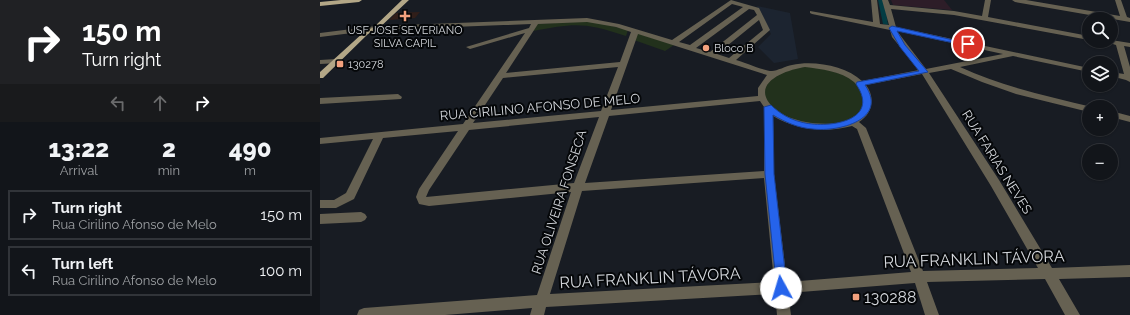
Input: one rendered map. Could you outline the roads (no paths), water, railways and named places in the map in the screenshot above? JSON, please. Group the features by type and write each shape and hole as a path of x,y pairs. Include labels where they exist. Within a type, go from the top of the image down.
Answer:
{"main road":[{"path":"320,4 359,0"},
{"path":"320,76 399,0"},
{"path":"366,31 376,28 406,0"}],"street":[{"path":"874,0 877,25"},
{"path":"985,18 988,0"},
{"path":"1015,0 1055,4 1127,19"},
{"path":"1118,0 1127,19"},
{"path":"674,42 731,2 748,6 758,12 767,30 730,61"},
{"path":"886,3 985,18 1082,37"},
{"name":"RUA FARIAS NEVES","path":"886,3 892,28 902,46 924,72 995,183 1073,315"},
{"path":"691,48 748,6"},
{"path":"711,55 758,12"},
{"path":"812,12 1082,69"},
{"path":"376,28 534,25 587,20 607,23 674,42 773,74"},
{"path":"470,47 534,25"},
{"path":"534,25 466,126 421,197 423,201 430,202 578,187 769,174"},
{"path":"320,34 366,31"},
{"name":"RUA OLIVEIRA FONSECA","path":"537,315 578,187 635,31"},
{"path":"1130,45 1120,43 1130,79"},
{"path":"860,84 1013,54"},
{"path":"320,62 336,61"},
{"path":"500,76 623,64"},
{"path":"952,66 1008,90 1082,108"},
{"path":"766,103 774,113 788,120 801,125 826,127 852,121 863,114 867,106 866,93 860,84 851,77 837,70 822,67 792,67 773,74 766,80 762,88 766,103 769,174 784,315"},
{"path":"1118,76 1130,79"},
{"path":"320,101 398,98"},
{"name":"RUA CIRILINO AFONSO DE MELO","path":"320,141 466,126 766,103"},
{"path":"1118,116 1130,119"},
{"path":"852,121 860,128 919,277 932,315"},
{"path":"320,204 336,204 350,196 380,135"},
{"path":"320,219 361,217"},
{"name":"RUA FRANKLIN TÁVORA","path":"364,315 542,301 781,288 919,277 1130,271"}],"waterway":[{"path":"881,0 886,24"}],"place":[{"name":"USF JOSE SEVERIANO SILVA CAPIL","path":"405,16"},
{"name":"Bloco B","path":"706,48"},
{"name":"130278","path":"340,64"},
{"name":"130288","path":"856,297"}]}
